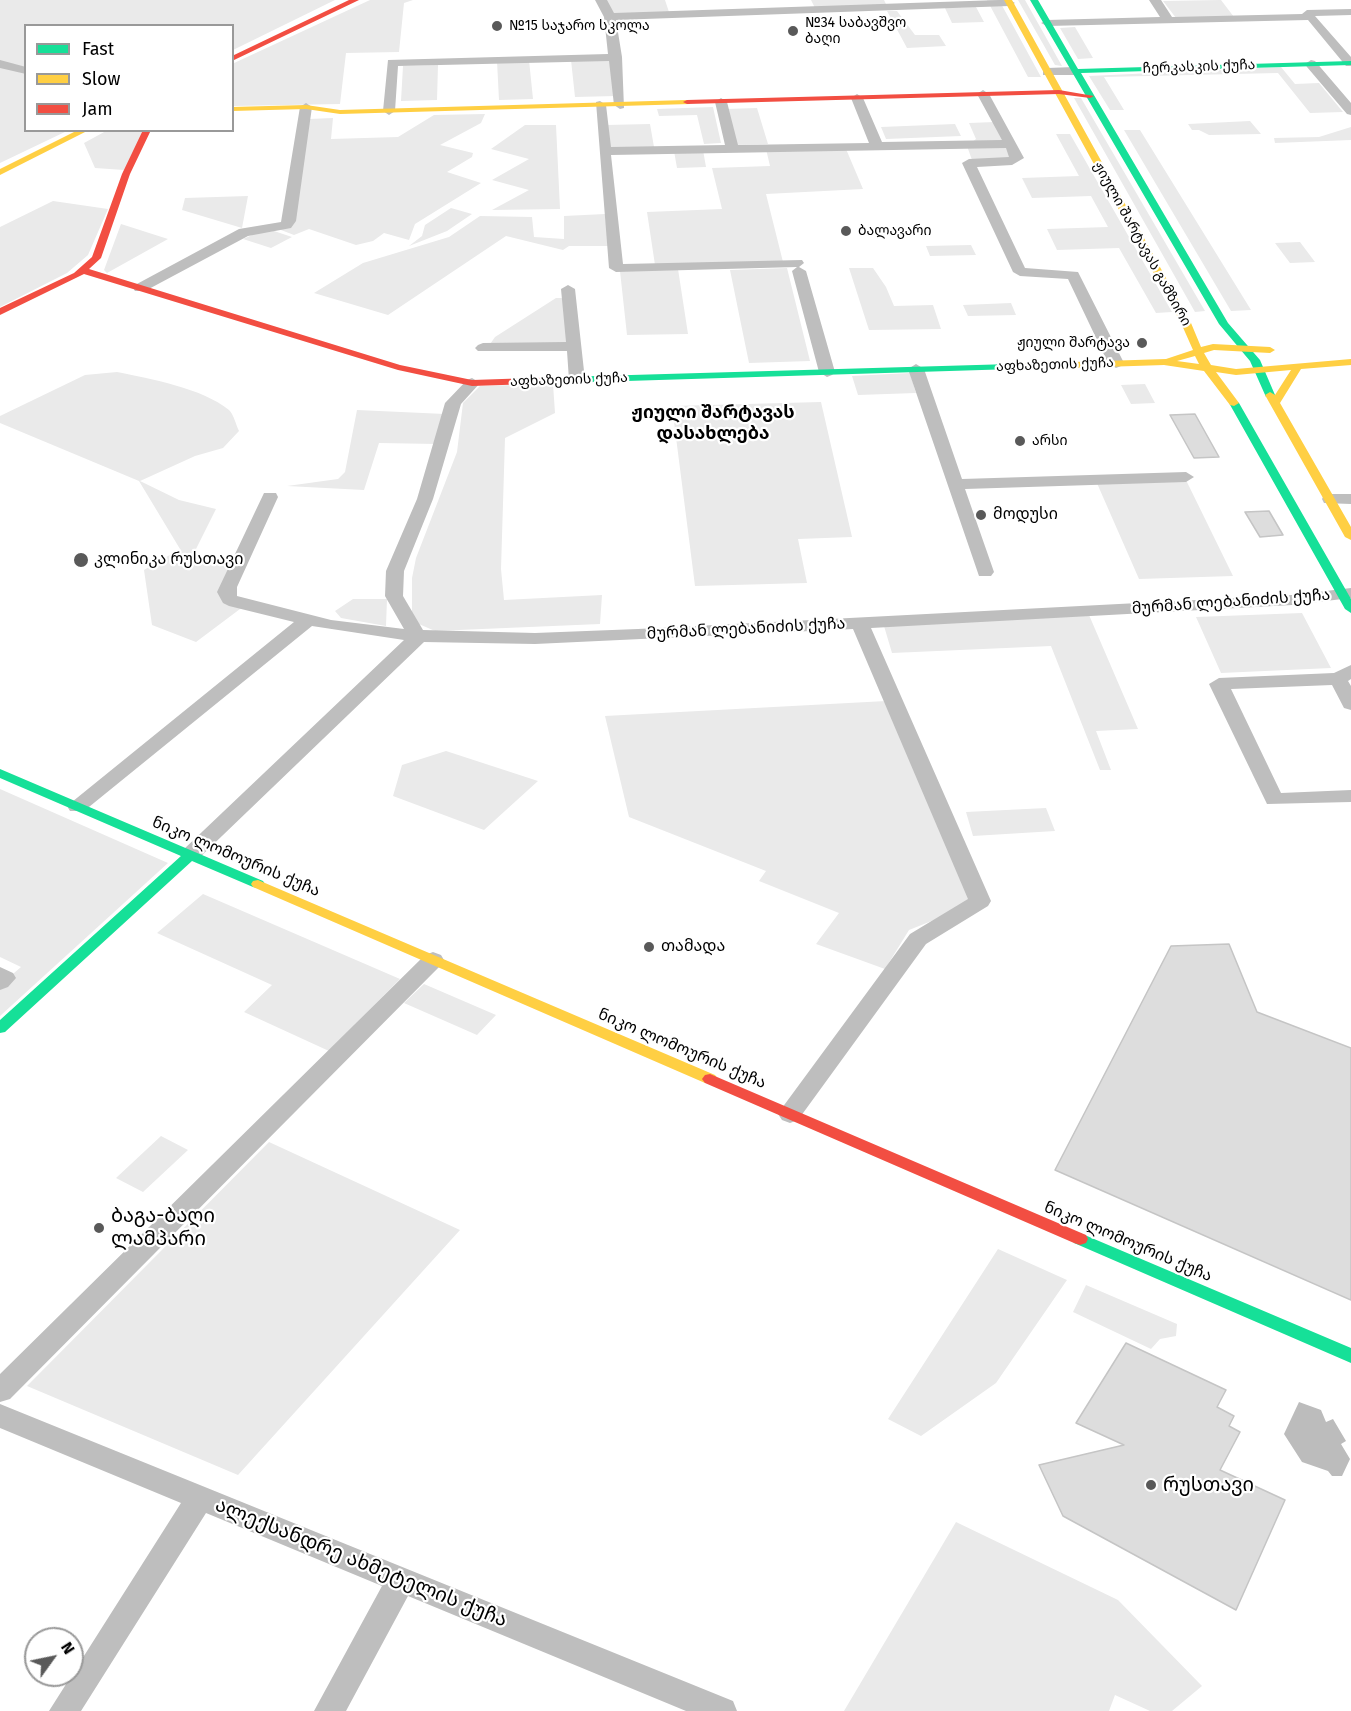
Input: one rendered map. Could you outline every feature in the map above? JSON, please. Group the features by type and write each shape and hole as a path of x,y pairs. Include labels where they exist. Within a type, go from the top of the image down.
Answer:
{"main road":[{"path":"234,58 355,0"},
{"name":"ჟიული შარტავას გამზირი","path":"1034,0 1224,324 1248,348 1262,368 1266,388 1351,537"},
{"name":"ჟიული შარტავას გამზირი","path":"1009,2 1194,337 1196,352 1206,369 1227,390 1348,599"},
{"name":"ჩერკასკის ქუჩა","path":"1075,71 1351,63"},
{"path":"234,109 306,107 340,112 389,111 1087,91"},
{"path":"0,172 81,132"},
{"path":"0,312 85,271 96,258 128,168 146,132"},
{"name":"აფხაზეთის ქუჩა","path":"85,271 398,367 472,383 1164,362 1236,372 1262,368 1296,354"},
{"name":"აფხაზეთის ქუჩა","path":"1164,362 1213,347 1248,348 1296,354"},
{"path":"1296,354 1351,350"},
{"path":"1296,354 1351,362"},
{"path":"1275,403 1296,354"},
{"name":"ნიკო ლომოურის ქუჩა","path":"0,773 1351,1356"},
{"path":"0,1029 190,855"}],"street":[{"path":"601,0 610,17 620,105"},
{"path":"1155,0 1168,20"},
{"path":"1297,0 1351,63"},
{"path":"610,17 1009,2"},
{"path":"1047,22 1310,17 1351,12"},
{"path":"389,111 393,63 616,57"},
{"path":"0,64 24,70"},
{"path":"1311,64 1351,111"},
{"name":"ჩერკასკის ქუჩა","path":"1047,72 1075,71"},
{"path":"983,94 1018,158 1017,160 969,163 1020,272 1073,275 1116,363"},
{"path":"857,98 878,148"},
{"path":"721,102 732,148"},
{"path":"600,105 616,268 798,267 827,372"},
{"path":"140,288 244,232 286,225 289,221 306,107"},
{"path":"604,151 1010,144"},
{"path":"568,289 577,380"},
{"path":"483,348 574,346"},
{"path":"916,369 985,572"},
{"path":"190,855 418,637 394,596 395,571 424,499 453,403 472,383"},
{"path":"955,484 1186,477"},
{"name":"მურმან ლებანიძის ქუჩა","path":"270,497 227,595 234,602 307,621 418,637 609,636 1348,599"},
{"path":"1330,499 1351,499"},
{"path":"77,806 307,621"},
{"path":"790,1114 918,939 980,901 860,624"},
{"path":"1351,704 1344,675 1219,684 1274,801 1351,796"},
{"path":"0,1391 433,960"},
{"path":"0,975 5,978 0,982"},
{"name":"ალექსანდრე ახმეტელის ქუჩა","path":"0,1416 722,1711"},
{"path":"64,1711 200,1498"},
{"path":"329,1711 401,1580"}],"shaded area":[{"path":"0,0 335,0 234,50 234,24 24,24 24,132 65,132 0,163"},
{"path":"370,0 413,0 404,3 399,52 346,53 340,104 234,106 234,63"},
{"path":"604,0 665,0 669,12 607,14"},
{"path":"811,0 884,0 887,6 815,8"},
{"path":"987,0 999,0 1041,77 1028,77"},
{"path":"1018,0 1025,0 1062,66 1055,65"},
{"path":"1221,0 1234,17 1176,18 1163,1"},
{"path":"976,7 984,22 952,23 945,8"},
{"path":"887,11 897,11 915,35 939,35 946,46 907,48"},
{"path":"1075,27 1093,58 1078,59 1060,28"},
{"path":"610,59 616,96 575,97 571,60"},
{"path":"529,60 533,99 499,100 497,61"},
{"path":"438,65 437,100 401,101 403,66"},
{"path":"1281,67 1295,84 1319,83 1343,112 1310,113 1278,73 1104,77 1124,110 1110,110 1089,76"},
{"path":"1074,98 1081,98 1205,311 1195,312"},
{"path":"713,107 721,143 704,144 697,115 659,116 657,109"},
{"path":"757,108 768,144 735,145 725,109"},
{"path":"485,114 481,123 440,145 473,153 472,157 447,172 481,183 415,224 409,240 384,233 373,241 356,245 309,229 294,235 281,230 309,119 333,118 331,139 398,137 434,115"},
{"path":"1250,121 1261,134 1209,135 1199,130 1192,130 1188,124"},
{"path":"995,122 1014,156 1009,159 972,160 967,146 976,139 969,123"},
{"path":"650,124 654,147 608,148 606,125"},
{"path":"955,124 961,136 886,139 881,127"},
{"path":"525,125 556,125 560,209 492,210 529,190 492,180 529,159 491,149"},
{"path":"1351,127 1351,140 1275,143 1274,138 1319,137"},
{"path":"1124,130 1140,130 1251,310 1231,311"},
{"path":"104,132 145,132 124,170 95,168 84,143"},
{"path":"1056,134 1070,134 1172,312 1156,313 1119,248 1057,250 1047,229 1108,227 1091,196 1032,198 1022,178 1079,176"},
{"path":"766,149 846,149 863,189 766,194 783,262 655,265 647,212 722,209 712,168 770,166"},
{"path":"703,150 706,167 677,168 674,151"},
{"path":"248,196 242,228 182,210 185,198"},
{"path":"53,201 108,209 88,255 67,273 0,307 0,227"},
{"path":"451,208 472,214 447,231 409,246 422,236 425,225"},
{"path":"605,214 609,246 569,246 563,250 506,236 388,315 314,293 363,263 449,237 480,216 532,217 534,237 564,239 564,216"},
{"path":"121,224 168,239 107,273 104,270"},
{"path":"274,231 292,237 271,248 243,239 259,232"},
{"path":"1300,242 1315,262 1290,263 1275,243"},
{"path":"971,245 976,255 930,256 926,246"},
{"path":"787,268 810,361 749,363 730,270"},
{"path":"849,268 873,268 886,287 894,306 933,305 941,329 869,330"},
{"path":"678,269 688,334 627,335 620,271"},
{"path":"556,298 565,298 570,344 488,347 495,337"},
{"path":"1011,303 1016,315 968,316 963,305"},
{"path":"117,372 176,385 218,402 229,410 239,431 223,448 195,456 140,481 179,500 216,509 190,561 236,563 219,591 244,606 196,642 152,625 144,570 180,549 139,481 0,423 0,416 85,375"},
{"path":"910,373 916,393 858,395 852,376"},
{"path":"553,384 555,413 505,438 501,569 504,600 602,595 600,624 435,631 412,621 412,578 416,558 457,452 463,403 480,386"},
{"path":"1145,384 1155,403 1131,404 1121,385"},
{"path":"821,402 852,537 798,539 807,583 695,586 672,406"},
{"path":"357,410 445,414 437,444 379,443 364,490 287,486 338,479 345,472"},
{"path":"1185,478 1233,576 1139,579 1096,481"},
{"path":"353,599 387,599 386,626 341,618 335,611"},
{"path":"1302,613 1331,668 1221,673 1196,617"},
{"path":"1089,615 1138,729 1096,731 1111,770 1100,770 1051,646 892,653 884,626"},
{"path":"886,701 971,899 944,916 909,930 885,969 816,944 839,913 759,881 766,871 629,817 605,716"},
{"path":"446,751 538,781 484,830 393,796 402,765"},
{"path":"0,789 168,863 0,1016 0,985 21,967 0,957"},
{"path":"1046,808 1055,831 973,836 966,812"},
{"path":"203,894 400,979 329,1051 244,1012 272,985 157,933"},
{"path":"424,984 496,1015 477,1035 404,1003"},
{"path":"161,1136 188,1150 143,1192 116,1178"},
{"path":"269,1142 460,1230 238,1475 27,1386"},
{"path":"998,1249 1067,1280 996,1383 921,1436 888,1419"},
{"path":"1086,1285 1177,1324 1176,1336 1160,1339 1151,1349 1073,1312"},
{"path":"1299,1402 1321,1410 1326,1422 1333,1419 1346,1441 1341,1444 1350,1459 1342,1476 1332,1476 1328,1471 1302,1462 1284,1434"},
{"path":"956,1522 1118,1600 1202,1686 1172,1711 1150,1711 1115,1695 1109,1711 844,1711"}],"building":[{"path":"1195,414 1219,457 1194,458 1170,415"},
{"path":"1269,511 1283,535 1260,537 1245,512"},
{"path":"1229,944 1257,1012 1351,1048 1351,1300 1055,1170 1171,946"},
{"name":"რუსთავი","path":"1126,1343 1226,1390 1217,1407 1234,1416 1229,1426 1240,1432 1220,1470 1285,1500 1236,1610 1063,1516 1039,1465 1124,1445 1076,1423"}],"traffic: fast":[{"path":"1034,0 1224,324 1255,360 1270,395"},
{"path":"1075,71 1351,63"},
{"path":"562,380 1011,367"},
{"path":"1234,403 1351,609"},
{"path":"0,773 258,884"},
{"path":"0,1028 190,855"},
{"path":"1080,1239 1351,1356"}],"traffic: slow":[{"path":"1008,0 1186,323 1202,361 1234,403"},
{"path":"234,109 306,107 340,112 687,102"},
{"path":"0,172 81,132"},
{"path":"1170,360 1213,347 1270,350"},
{"path":"1011,367 1164,362 1236,372 1351,362"},
{"path":"1275,403 1299,365"},
{"path":"1270,395 1351,537"},
{"path":"258,884 710,1079"}],"traffic: jam":[{"path":"234,58 355,0"},
{"path":"687,102 1059,92 1090,96"},
{"path":"0,312 77,275 96,258 126,174 146,132"},
{"path":"85,271 398,367 472,383 562,380"},
{"path":"710,1079 1080,1239"}],"place":[{"name":"№15 საჯარო სკოლა","path":"497,26"},
{"name":"№34 საბავშვო ბაღი","path":"793,31"},
{"name":"ბალავარი","path":"846,231"},
{"name":"ჟიული შარტავა","path":"1142,343"},
{"name":"არსი","path":"1020,441"},
{"name":"მოდუსი","path":"981,515"},
{"name":"კლინიკა რუსთავი","path":"81,560"},
{"name":"თამადა","path":"649,947"},
{"name":"ბაგა-ბაღი ლამპარი","path":"99,1228"},
{"name":"რუსთავი","path":"1151,1485"}],"district":[{"name":"ჟიული შარტავას დასახლება","path":"713,423"}]}
